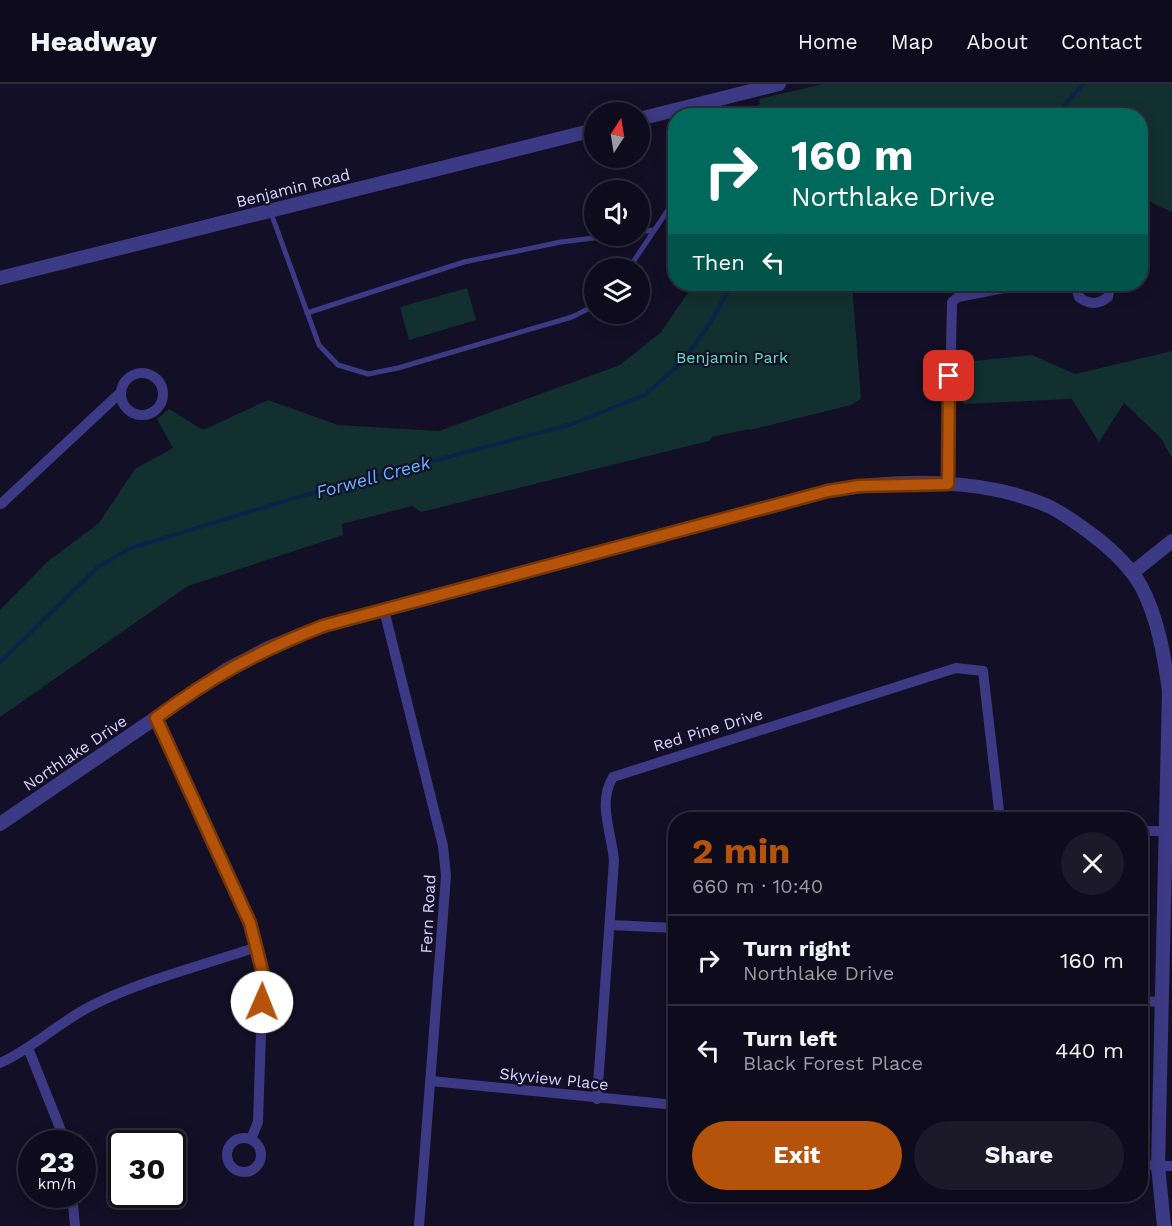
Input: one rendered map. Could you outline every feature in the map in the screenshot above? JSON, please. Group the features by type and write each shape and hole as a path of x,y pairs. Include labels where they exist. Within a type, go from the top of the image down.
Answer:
{"street":[{"path":"700,108 779,84"},
{"path":"650,117 668,114"},
{"name":"Benjamin Road","path":"0,278 584,132"},
{"path":"948,484 952,302 958,297 989,291"},
{"path":"1077,291 1079,297 1091,303 1098,303 1107,297 1109,291"},
{"path":"0,504 120,393 128,377 145,373 155,377 161,384 163,394 159,406 143,415 129,411 121,400 120,393"},
{"name":"Northlake Drive","path":"0,824 226,670 261,651 323,626 828,491 859,486 948,484 1001,492 1053,509 1105,545 1132,573 1140,586 1163,645 1169,691 1169,781 1165,831 1168,886 1161,1002 1165,1166 1164,1226"},
{"path":"1132,573 1172,541"},
{"name":"Fern Road","path":"384,610 443,846 446,876 419,1226"},
{"name":"Red Pine Drive","path":"597,1099 614,861 604,801 606,789 613,777 956,668 983,671 999,812"},
{"path":"156,718 242,901 257,947 263,977 258,1122 251,1139"},
{"path":"1148,831 1165,831"},
{"path":"610,925 668,928"},
{"path":"0,1063 79,1012 108,997 257,947"},
{"path":"1148,1001 1161,1002"},
{"path":"28,1047 61,1130"},
{"name":"Skyview Place","path":"431,1081 668,1104"},
{"path":"1148,1165 1165,1166"},
{"path":"73,1208 75,1226"}],"lane":[{"path":"271,210 319,345 331,359 350,371 368,374 398,368 572,317 584,311"},
{"path":"636,258 668,210"},
{"path":"650,231 654,230"},
{"path":"308,314 465,262 584,239"}],"green space":[{"path":"823,84 1172,84 1172,212 1148,201 1148,108 756,108 760,104 759,99"},
{"path":"467,288 476,320 409,340 400,307"},
{"name":"Benjamin Park","path":"689,291 853,291 861,399 851,405 712,437 709,441 421,512 412,506 342,524 343,535 188,586 0,717 0,610 47,562 99,523 135,469 173,448 157,419 169,409 203,430 268,400 338,425 439,431 620,365 660,333"},
{"path":"1172,351 1172,458 1161,438 1124,403 1099,442 1072,399 963,404 963,362 1032,355 1075,374"}],"waterway":[{"name":"Forwell Creek","path":"1062,108 1083,84"},
{"name":"Forwell Creek","path":"0,662 98,567 131,548 291,499 572,424 645,395 682,362 711,322 728,291"}],"route":[{"path":"262,1002 262,970 242,901 156,718 208,681 254,654 323,626 828,491 859,486 948,484 949,376"}]}
